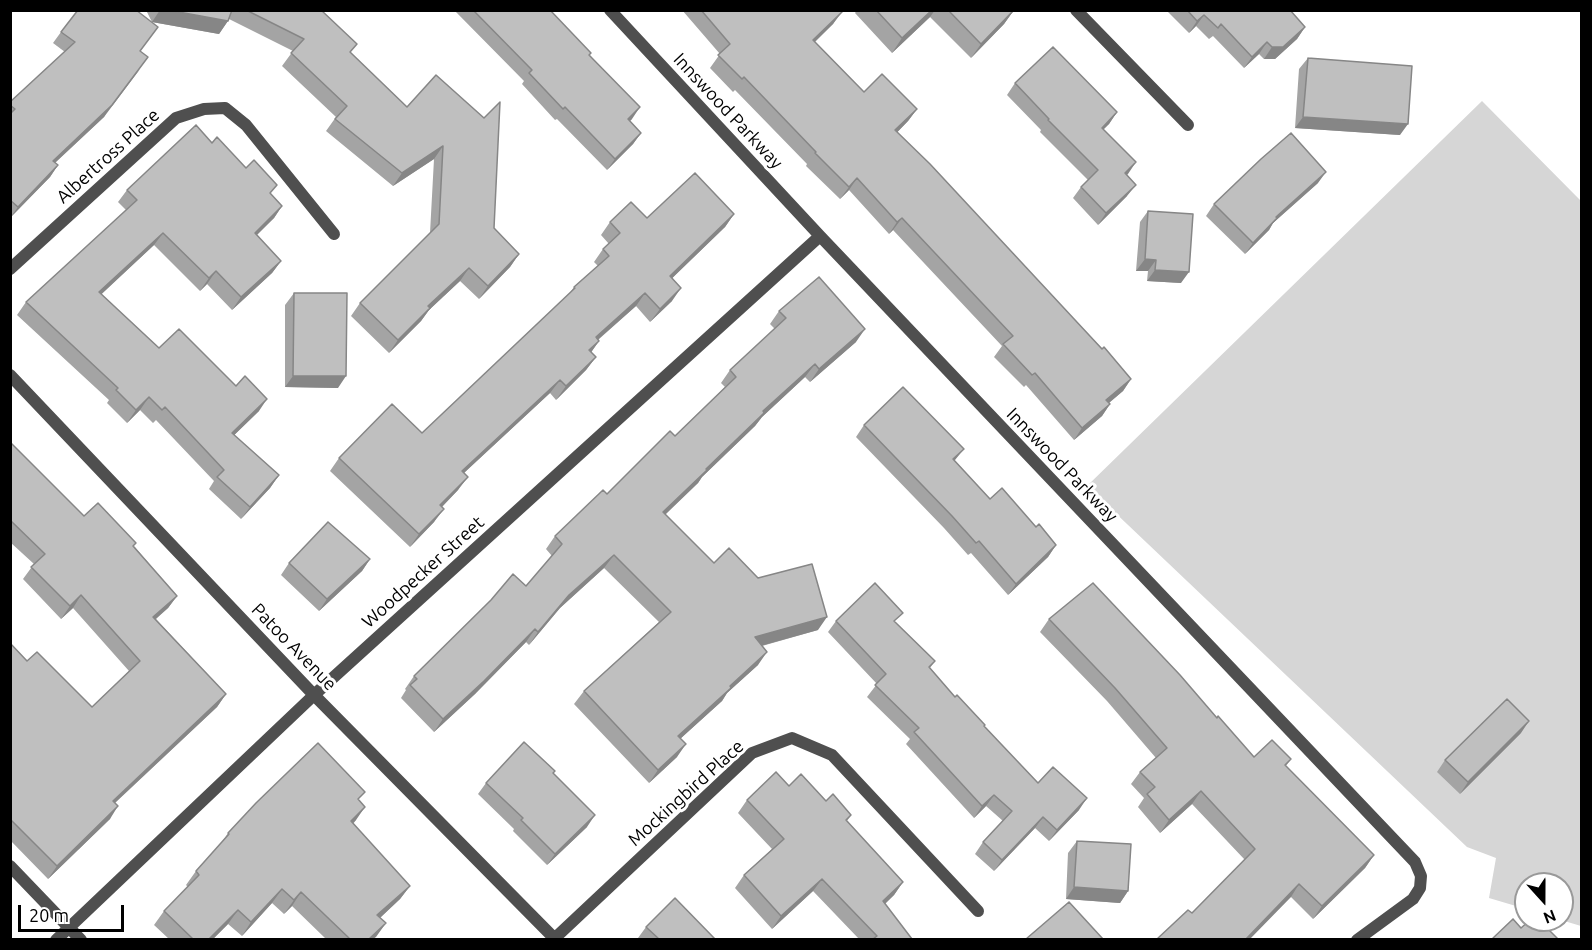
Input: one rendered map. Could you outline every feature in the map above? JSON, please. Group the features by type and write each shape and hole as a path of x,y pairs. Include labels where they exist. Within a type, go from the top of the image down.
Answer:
{"street":[{"name":"Innswood Parkway","path":"610,10 820,236 1415,862 1421,876 1420,888 1413,899 1357,939"},
{"path":"1076,10 1188,125"},
{"name":"Albertross Place","path":"10,269 176,118 204,109 225,108 246,125 333,234"},
{"name":"Woodpecker Street","path":"56,939 314,695 820,236"},
{"name":"Patoo Avenue","path":"10,375 314,695 555,939"},
{"name":"Mockingbird Place","path":"555,939 752,753 792,738 832,755 978,911"},
{"path":"10,866 81,939"}],"shaded area":[{"path":"1482,101 1581,201 1581,926 1574,924 1574,872 1514,872 1514,905 1489,898 1496,858 1467,847 1087,486"}],"building":[{"path":"78,10 136,10 158,27 140,51 148,57 112,105 53,161 58,165 18,207 10,200 10,114 15,109 10,102 75,42 61,32"},
{"path":"168,10 232,10 228,21"},
{"path":"246,10 321,10 357,44 350,52 407,107 436,75 484,118 500,102 494,228 519,254 488,286 469,268 428,306 430,308 398,340 360,303 439,224 443,146 402,173 335,119 347,106 291,53 304,39"},
{"path":"473,10 550,10 591,53 589,55 640,107 628,119 641,133 615,159 565,107 563,109 529,73 532,70"},
{"path":"701,10 841,10 842,12 813,40 864,92 882,74 917,109 895,130 930,164 1102,349 1104,347 1131,379 1106,400 1110,404 1082,428 1035,373 1032,375 1003,344 1013,336 902,218 897,222 857,178 849,187 744,77 742,79 718,55 730,44"},
{"path":"876,10 932,10 902,38"},
{"path":"948,10 1014,10 981,44"},
{"path":"1187,10 1290,10 1305,27 1283,47 1272,47 1267,42 1252,57 1221,24 1218,28 1204,15 1197,21"},
{"path":"1053,47 1117,112 1102,128 1136,162 1125,173 1136,185 1106,213 1081,187 1098,170 1015,83"},
{"path":"1308,58 1412,66 1408,124 1303,117"},
{"path":"196,125 212,143 217,137 246,168 254,160 277,185 270,193 282,206 255,233 281,261 241,297 216,271 209,278 163,233 99,292 159,348 179,329 236,386 245,376 267,399 232,433 279,475 250,507 217,477 224,470 165,407 162,410 149,397 136,410 116,390 118,388 26,302 137,200 127,190"},
{"path":"1291,133 1326,172 1276,217 1253,243 1214,204"},
{"path":"695,173 734,214 670,276 681,288 660,309 645,293 596,337 599,341 589,350 596,357 566,386 560,380 462,471 468,477 440,505 444,509 419,534 339,458 392,404 422,433 609,256 603,249 620,233 610,222 631,202 647,218"},
{"path":"1148,211 1193,214 1189,272 1155,270 1156,260 1145,259"},
{"path":"819,277 865,329 819,369 815,364 763,411 764,413 663,512 714,563 729,548 758,578 812,564 827,617 755,637 767,652 678,736 686,744 658,770 584,691 671,612 614,555 569,595 538,632 535,629 443,719 410,685 417,679 414,676 491,600 513,574 526,586 562,544 555,536 603,490 607,494 670,431 675,436 736,377 730,370 786,318 779,311"},
{"path":"294,293 347,293 346,376 293,376"},
{"path":"903,387 964,449 953,459 990,499 1002,488 1036,527 1039,524 1056,545 1016,584 979,541 976,543 864,425"},
{"path":"10,442 84,516 98,503 136,543 133,546 177,596 153,617 226,694 113,801 118,806 57,866 10,819 10,643 27,661 37,652 92,707 140,661 81,595 70,606 31,567 45,554 10,520"},
{"path":"328,522 370,559 327,599 289,563"},
{"path":"875,583 903,613 894,621 935,661 929,667 1038,783 1053,767 1087,798 1057,830 1043,817 1002,860 983,842 1012,811 994,795 982,806 914,732 919,728 875,685 886,674 836,621"},
{"path":"1093,583 1254,757 1272,740 1291,759 1285,765 1374,855 1322,906 1299,884 1246,939 1157,939 1188,910 1192,913 1255,849 1201,791 1169,820 1147,794 1155,787 1140,772 1167,748 1115,688 1049,619"},
{"path":"1507,699 1529,721 1468,782 1445,760"},
{"path":"524,742 555,771 553,773 595,815 555,854 521,820 523,818 486,783"},
{"path":"318,743 365,792 358,799 365,807 351,821 410,886 377,915 386,923 369,939 350,939 301,892 294,900 282,889 251,922 238,910 209,939 193,939 164,911 199,875 196,871 228,833"},
{"path":"776,772 789,786 801,774 826,801 833,794 851,815 846,820 903,882 883,901 912,939 873,939 877,936 822,879 781,916 744,875 784,839 747,800"},
{"path":"1077,841 1131,844 1128,891 1074,887"},
{"path":"675,898 715,939 659,939 646,927"},
{"path":"1069,902 1103,939 1026,939"},
{"path":"1513,919 1514,932 1551,932 1558,939 1492,939"}]}
